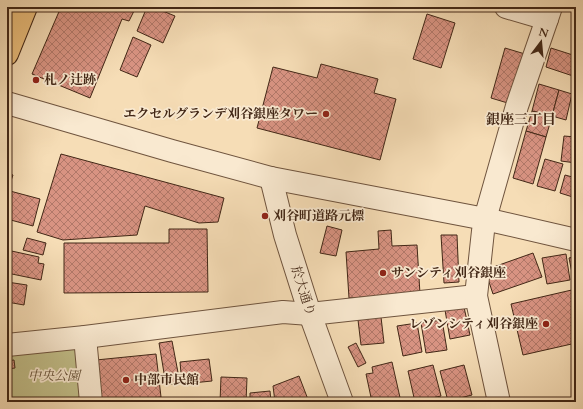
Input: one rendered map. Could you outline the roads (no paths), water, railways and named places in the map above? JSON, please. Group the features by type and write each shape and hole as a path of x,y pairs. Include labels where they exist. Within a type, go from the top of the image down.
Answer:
{"main road":[{"path":"7,54 26,7"}],"street":[{"path":"499,402 476,296 483,231 485,219 517,106 549,13 506,7"},
{"path":"7,103 271,178 485,219 576,240"},
{"name":"於大通り","path":"271,178 285,235 310,314 342,402"},
{"path":"7,345 85,337 283,312 310,314 476,296"},
{"path":"85,337 91,402"}],"place":[{"name":"札ノ辻跡","path":"36,80"},
{"name":"エクセルグランデ刈谷銀座タワー","path":"326,114"},
{"name":"刈谷町道路元標","path":"265,216"},
{"name":"サンシティ刈谷銀座","path":"383,273"},
{"name":"レゾンシティ刈谷銀座","path":"546,324"},
{"name":"中部市民館","path":"126,380"}],"district":[{"name":"銀座三丁目","path":"521,119"}],"park label":[{"name":"中央公園","path":"54,376"}]}
